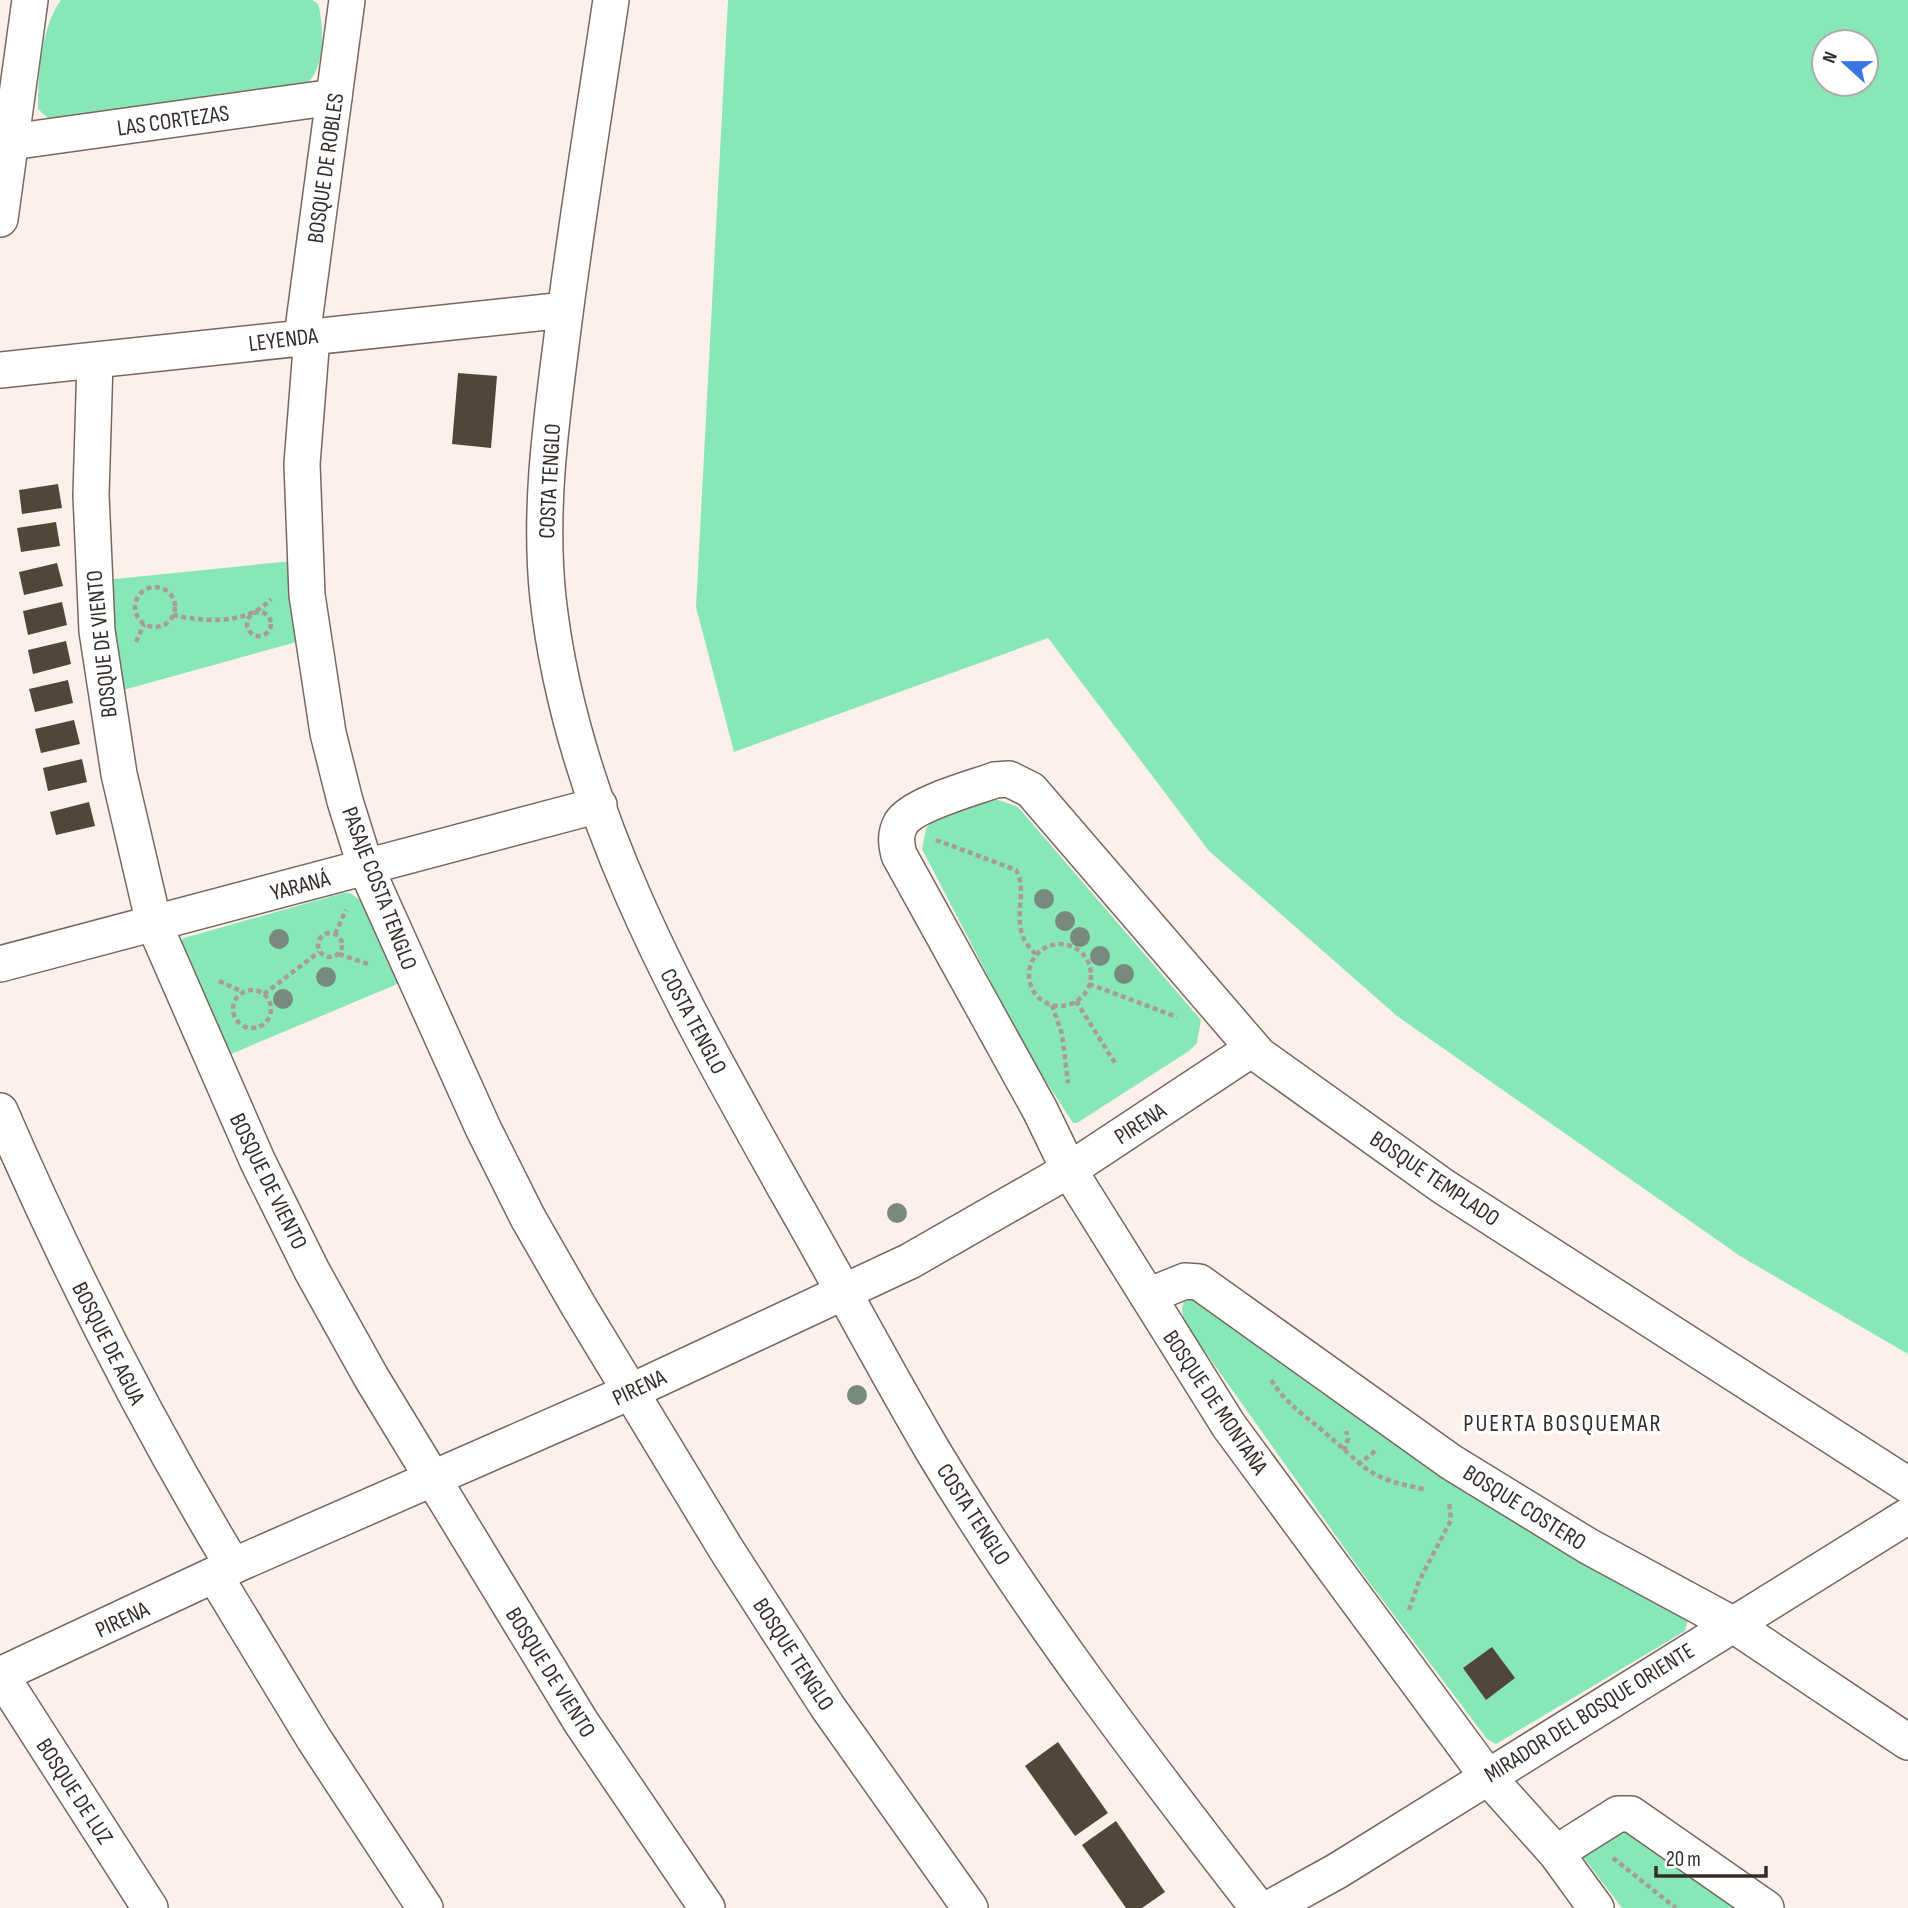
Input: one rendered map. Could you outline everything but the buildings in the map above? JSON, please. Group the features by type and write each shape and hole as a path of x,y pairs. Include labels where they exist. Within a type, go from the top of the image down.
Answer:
{"street":[{"path":"0,219 30,0"},
{"name":"BOSQUE DE ROBLES","path":"307,336 347,0"},
{"name":"COSTA TENGLO","path":"611,0 565,310 546,466 544,528 548,596 558,660 599,805 622,871 681,998 933,1450 1037,1611 1258,1908"},
{"name":"LAS CORTEZAS","path":"11,142 334,97"},
{"name":"LEYENDA","path":"0,370 565,310"},
{"name":"PASAJE COSTA TENGLO","path":"307,336 302,464 305,558 312,645 328,733 345,801 366,868 443,1042 528,1218 632,1391"},
{"name":"BOSQUE DE VIENTO","path":"95,361 91,495 97,631 119,774 154,924 258,1162 312,1271 371,1377 581,1722 707,1908"},
{"name":"BOSQUE TEMPLADO","path":"899,855 897,832 902,820 915,811 995,780 1009,779 1031,790 1252,1049 1444,1187 1908,1485"},
{"name":"YARANÁ","path":"0,964 599,805"},
{"name":"BOSQUE DE MONTAÑA","path":"899,855 1040,1110 1069,1170 1229,1426 1487,1776 1556,1853 1596,1908"},
{"name":"PIRENA","path":"0,1675 224,1571 632,1391 910,1261 1069,1170 1252,1049"},
{"name":"BOSQUE DE AGUA","path":"0,1111 33,1191 83,1295 180,1478 224,1571 314,1739 425,1908"},
{"name":"BOSQUE COSTERO","path":"1148,1296 1185,1281 1199,1282 1459,1466 1588,1546 1732,1624 1908,1742"},
{"name":"BOSQUE TENGLO","path":"632,1391 726,1549 827,1706 970,1908"},
{"name":"MIRADOR DEL BOSQUE ORIENTE","path":"1270,1908 1337,1871 1908,1516"},
{"name":"BOSQUE DE LUZ","path":"0,1675 150,1908"},
{"path":"1556,1853 1618,1814 1631,1814 1766,1908"}],"path":[{"path":"173,615 198,619 253,613 264,613 271,620 265,635 255,636 247,628 249,617 253,613 266,604 305,558"},
{"path":"162,588 175,602 173,615 161,626 144,624 135,611 136,601 143,590 162,588"},
{"path":"936,840 1016,870 1021,885 1018,913 1023,939 1037,955"},
{"path":"331,933 341,939 342,947 335,956 327,957 319,952 317,944 322,936 331,933"},
{"path":"1055,945 1075,948 1088,964 1089,984 1076,1001 1065,1006 1052,1005 1040,999 1030,981 1030,967 1037,955 1055,945"},
{"path":"264,994 319,952"},
{"path":"1089,984 1186,1021"},
{"path":"250,990 264,994 271,1007 267,1021 254,1028 240,1024 233,1011 237,996 250,990"},
{"path":"1076,1001 1115,1063"},
{"path":"1052,1005 1062,1034 1069,1093"},
{"path":"1267,1375 1288,1404 1320,1428 1358,1465 1385,1480 1431,1491"},
{"path":"1408,1614 1419,1581 1451,1520 1451,1497 1442,1493"},
{"path":"1608,1855 1676,1908"}],"green space":[{"path":"61,0 312,0 318,4 321,22 321,54 315,73 293,95 49,119 38,109 40,67 49,24"},
{"path":"728,0 1908,0 1908,1354 1740,1256 1397,1016 1209,851 1048,638 734,752 696,607"},
{"path":"292,561 300,641 116,692 105,580"},
{"path":"990,797 1018,807 1201,1020 1197,1043 1189,1051 1077,1123 1073,1123 1029,1055 922,849 926,829 932,820"},
{"path":"350,893 363,902 402,982 224,1057 178,943 184,938"},
{"path":"1192,1292 1682,1615 1688,1620 1685,1631 1496,1744 1487,1739 1363,1574 1191,1332 1182,1306"},
{"path":"1619,1826 1744,1908 1622,1908 1580,1853"}],"district":[{"name":"PUERTA BOSQUEMAR","path":"1563,1423"}]}
